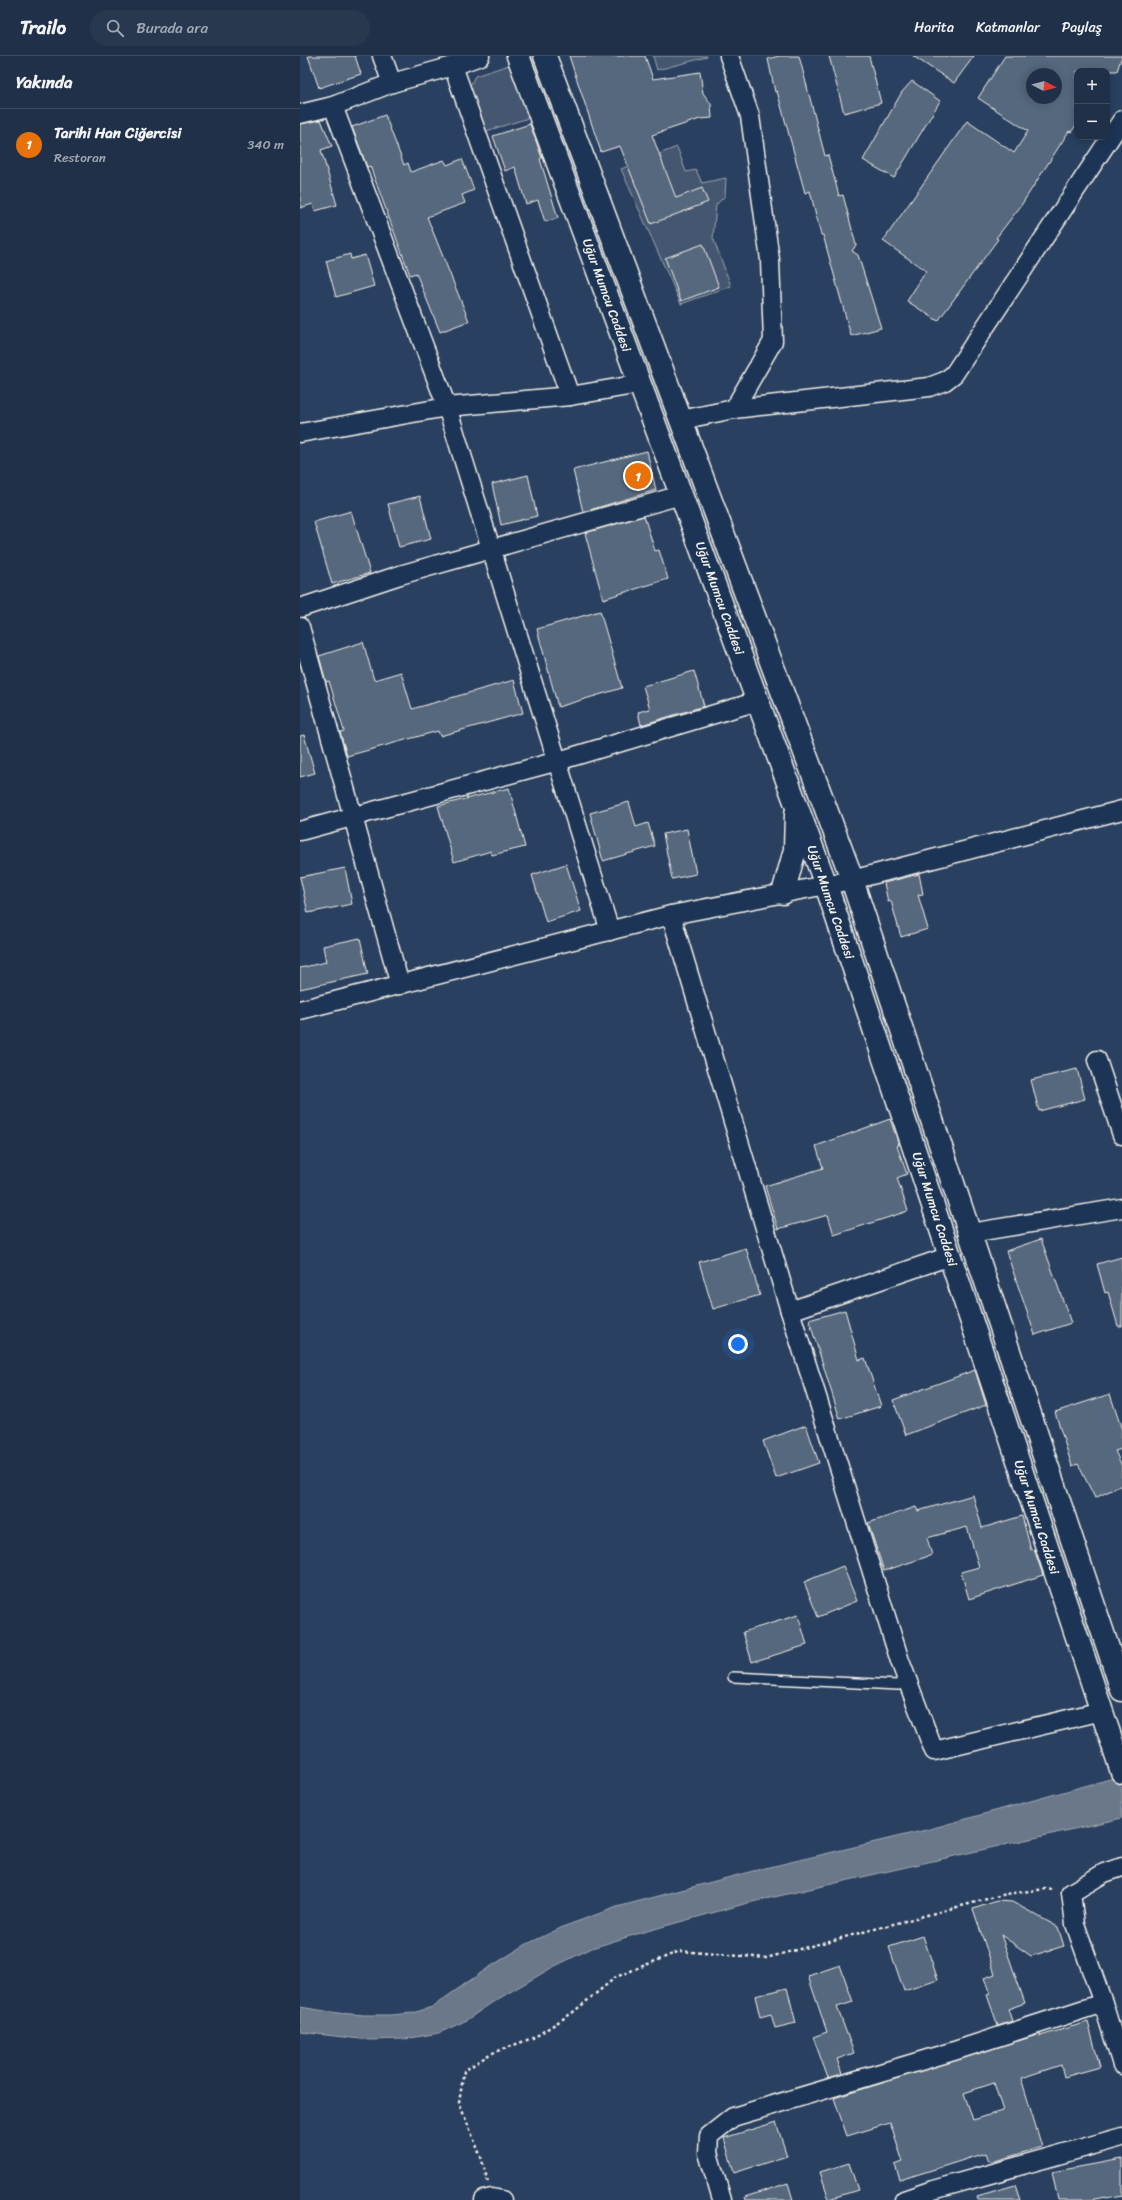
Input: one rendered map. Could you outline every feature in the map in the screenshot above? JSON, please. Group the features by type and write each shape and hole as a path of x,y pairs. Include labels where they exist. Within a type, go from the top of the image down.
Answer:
{"street":[{"path":"382,56 392,83"},
{"path":"300,114 333,106 392,83 453,66 480,56"},
{"name":"Uğur Mumcu Caddesi","path":"518,56 826,885 1120,1765"},
{"name":"Uğur Mumcu Caddesi","path":"545,56 852,880 1122,1690"},
{"path":"729,56 750,116 770,260 773,341 734,409"},
{"path":"453,66 570,396"},
{"path":"333,106 446,407 610,931"},
{"path":"657,429 681,420 734,409 929,387 945,381 954,374 1122,120"},
{"path":"300,433 446,407 570,396 640,384 665,377"},
{"path":"300,608 400,575 491,548 681,495"},
{"path":"300,627 400,985"},
{"path":"300,832 558,761 758,701"},
{"path":"783,893 795,850 797,805"},
{"path":"300,1010 671,915 852,880 1122,810"},
{"path":"671,915 790,1311 908,1683 934,1751 1102,1711"},
{"path":"1097,1060 1122,1134"},
{"path":"970,1233 1122,1208"},
{"path":"790,1311 950,1256"},
{"path":"1122,1867 1104,1872 1071,1893 1075,1924 1103,2003 1122,2065"},
{"path":"722,2200 708,2153 709,2136 726,2121 767,2107 954,2052 1103,2003"},
{"path":"904,2200 933,2190 1122,2137"}],"lane":[{"path":"733,1677 898,1685 908,1683"}],"path":[{"path":"493,2199 481,2157 460,2103 464,2071 490,2054 535,2036 572,2013 616,1977 680,1951 766,1958 1006,1894 1046,1889 1071,1893"}],"shaded area":[{"path":"653,56 707,56 707,57 657,70"},
{"path":"509,65 518,69 535,116 483,132 468,90 475,76"},
{"path":"677,147 686,172 696,170 702,183 726,178 725,196 716,205 713,238 731,286 681,304 621,169"},
{"path":"1117,1777 1122,1790 1122,1818 748,1903 592,1948 553,1967 493,2002 465,2021 439,2033 405,2039 369,2040 300,2032 300,2007 338,2013 391,2015 413,2013 432,2007 485,1970 525,1945 565,1926 617,1907 753,1871 930,1829"}],"building":[{"path":"308,56 355,56 361,74 319,88"},
{"path":"569,56 645,56 653,79 700,72 703,93 711,104 712,118 700,119 652,135 676,198 702,188 708,202 651,224 620,146 601,152"},
{"path":"779,56 799,56 825,156 828,155 839,196 843,195 856,245 852,251 858,255 881,328 851,336 823,235 821,235 810,191 805,193 777,91 775,92 768,59"},
{"path":"829,56 869,56 881,103 844,113"},
{"path":"913,56 974,56 954,83"},
{"path":"1005,56 1122,56 1117,71 1110,71 1110,68 1074,68 1074,128 1071,132 1069,131 1020,207 996,238 998,239 938,321 907,301 926,271 883,241 967,121 1014,153 1028,131 978,98"},
{"path":"912,81 940,101 894,178 863,160 902,92"},
{"path":"385,115 404,165 408,163 411,172 444,160 447,165 462,159 474,190 462,195 465,203 427,217 469,321 440,332 416,273 410,275 370,166 367,167 352,127"},
{"path":"321,120 332,146 321,150 337,205 315,211 313,204 300,208 300,124"},
{"path":"530,124 542,158 540,159 558,218 545,222 538,200 526,204 515,167 505,171 493,136"},
{"path":"703,244 719,287 681,301 665,258"},
{"path":"350,254 351,259 365,255 374,286 336,297 326,261"},
{"path":"647,451 656,490 583,512 573,470"},
{"path":"528,475 537,516 501,525 492,484"},
{"path":"420,496 431,539 399,547 388,504"},
{"path":"351,511 370,573 332,584 314,522"},
{"path":"644,516 655,551 659,550 668,579 603,599 585,533"},
{"path":"600,611 622,688 558,707 537,629"},
{"path":"363,642 374,680 401,672 412,709 514,680 523,713 440,736 438,731 347,756 340,732 344,731 329,681 326,682 319,656"},
{"path":"694,671 704,706 641,725 638,712 650,709 643,686"},
{"path":"304,735 315,773 300,777 300,736"},
{"path":"509,788 525,847 492,855 491,851 454,862 438,806"},
{"path":"629,802 636,827 648,823 655,846 603,861 590,813"},
{"path":"687,829 696,874 672,879 663,834"},
{"path":"566,864 581,911 546,922 532,875"},
{"path":"345,868 352,904 308,913 300,877"},
{"path":"919,874 923,894 918,895 928,929 901,937 891,901 888,902 884,883"},
{"path":"360,938 368,974 300,989 300,968 326,962 323,946"},
{"path":"1077,1069 1085,1099 1039,1111 1031,1080"},
{"path":"890,1119 899,1145 897,1146 907,1174 897,1178 908,1211 834,1235 828,1215 778,1229 765,1186 823,1168 816,1146"},
{"path":"1041,1239 1071,1323 1035,1335 1006,1251"},
{"path":"746,1248 760,1295 713,1309 699,1262"},
{"path":"1122,1257 1122,1326 1118,1326 1108,1292 1105,1293 1097,1264"},
{"path":"845,1310 859,1360 865,1358 881,1406 840,1419 809,1320"},
{"path":"975,1370 986,1405 906,1435 893,1400"},
{"path":"1110,1394 1122,1430 1122,1449 1115,1451 1122,1466 1122,1485 1095,1498 1078,1464 1072,1466 1055,1412"},
{"path":"806,1425 819,1463 776,1478 763,1441"},
{"path":"973,1495 982,1528 1022,1516 1031,1550 1034,1549 1043,1575 969,1599 961,1572 979,1567 967,1527 927,1538 932,1555 884,1571 868,1523 916,1507 918,1511"},
{"path":"843,1566 857,1601 818,1617 804,1582"},
{"path":"798,1615 807,1645 752,1662 743,1632"},
{"path":"997,1901 1012,1902 1058,1927 1064,1946 1031,1956 1001,1935 1025,2003 1008,2009 1012,2021 998,2026 987,1995 990,1994 984,1978 995,1974 973,1909"},
{"path":"923,1936 938,1980 904,1991 889,1947"},
{"path":"840,1965 853,2002 837,2007 854,2053 837,2059 842,2074 828,2078 813,2037 827,2032 808,1976"},
{"path":"787,1988 796,2023 775,2028 771,2014 760,2017 755,1996"},
{"path":"1088,2022 1100,2067 1064,2077 1061,2065 1021,2078 1042,2147 995,2161 989,2161 986,2153 900,2180 895,2165 903,2162 890,2123 847,2136 834,2098 1040,2034 1040,2036","holes":["994,2083 1003,2111 973,2120 964,2093"]},
{"path":"776,2122 787,2156 734,2173 724,2138"},
{"path":"1122,2159 1122,2196 1090,2200 1058,2200 1052,2172"},
{"path":"849,2163 858,2190 829,2199 820,2172"},
{"path":"788,2183 793,2200 746,2200 745,2197"},
{"path":"1015,2185 1020,2200 978,2200 977,2196"}],"place":[{"name":"Tarihi Han Ciğercisi","path":"638,476"}]}
